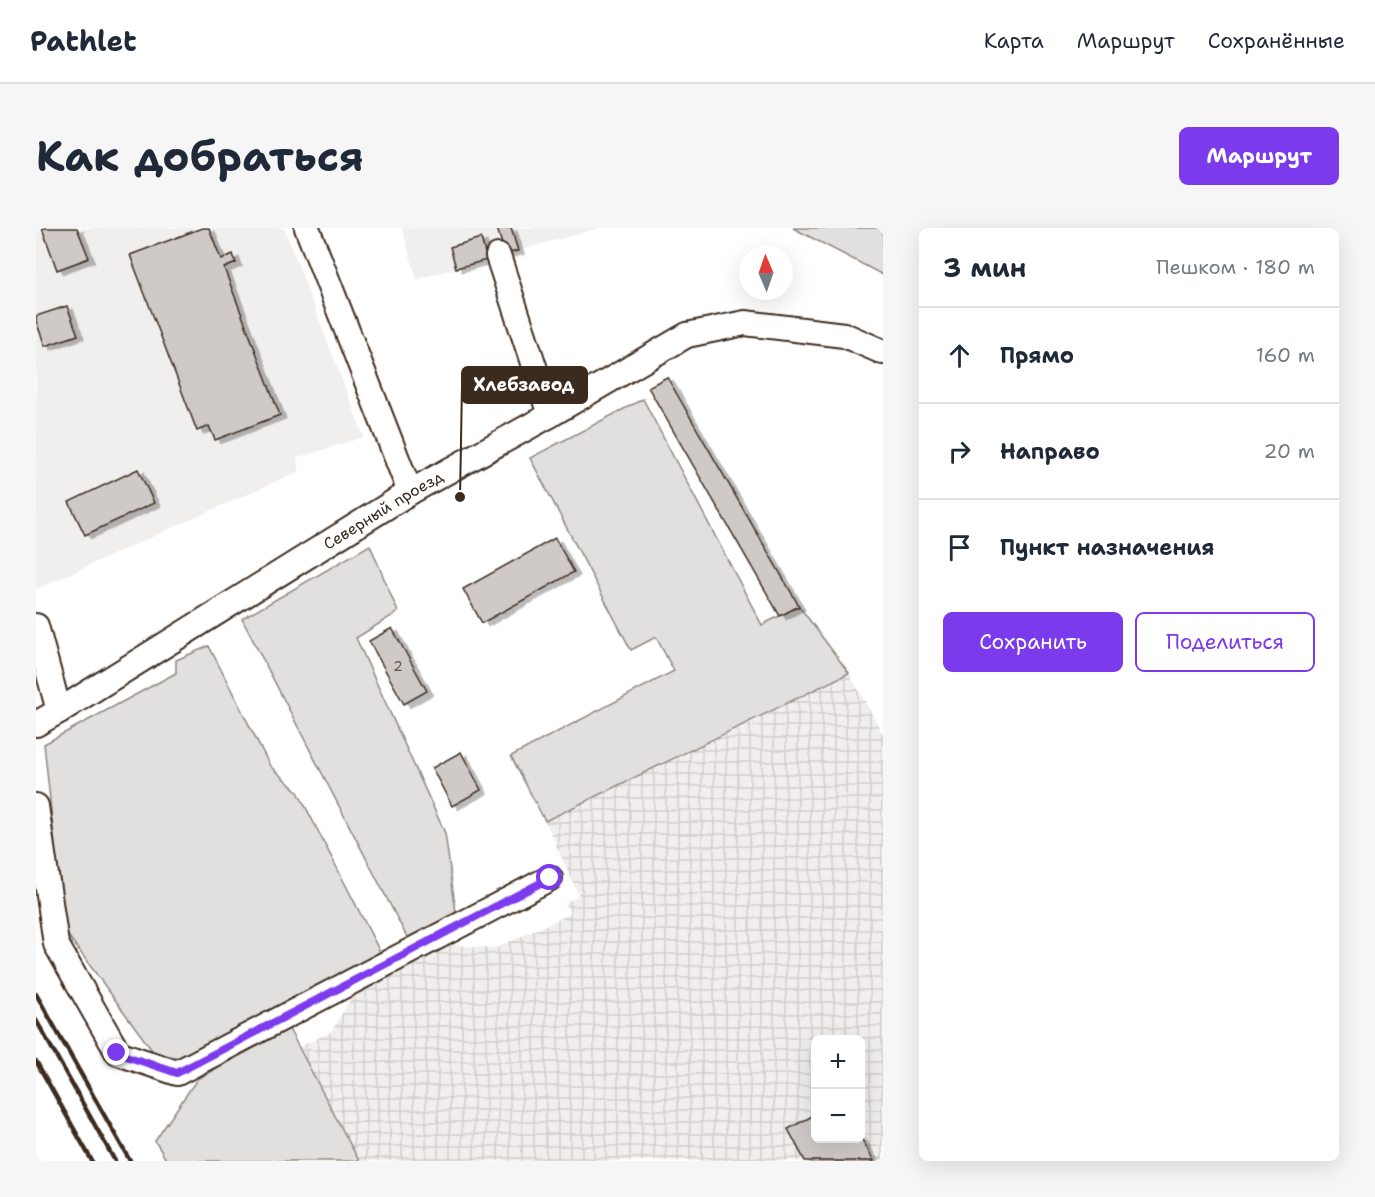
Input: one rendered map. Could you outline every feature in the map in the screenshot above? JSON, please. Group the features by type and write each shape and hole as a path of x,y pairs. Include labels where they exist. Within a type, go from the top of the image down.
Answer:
{"street":[{"path":"308,228 410,492"},
{"path":"498,256 550,415"},
{"name":"Северный проезд","path":"36,724 410,492 550,415 687,335 746,323 844,335 883,352"},
{"path":"36,626 59,711"},
{"path":"36,806 56,944 117,1053 177,1073 550,878"}],"shaded area":[{"path":"36,228 284,228 364,437 297,458 299,471 36,589"},
{"path":"402,228 599,228 417,279"},
{"path":"793,228 883,228 883,275"},
{"path":"643,399 762,625 799,606 849,673 545,821 511,756 674,671 656,637 631,650 530,458"},
{"path":"370,545 398,612 356,638 445,833 456,912 439,927 409,941 242,619"},
{"path":"209,646 270,766 298,792 381,954 181,1058 154,1053 64,930 44,744 176,673 176,660"},
{"path":"849,673 883,734 883,1161 359,1161 299,1047 331,1032 354,993 451,945 496,948 570,914 565,903 579,896 545,821"},
{"path":"289,1029 359,1161 167,1161 155,1141 197,1079"}],"building":[{"path":"42,228 77,228 89,258 57,270"},
{"path":"202,228 209,228 221,259 233,254 236,263 224,268 280,415 215,440 209,426 197,431 130,255"},
{"path":"497,228 511,228 518,251 505,254"},
{"path":"481,238 487,260 456,268 450,247"},
{"path":"67,306 78,335 45,346 36,316"},
{"path":"667,377 799,606 780,616 648,387"},
{"path":"138,469 154,503 85,535 69,502"},
{"path":"555,538 574,572 482,623 463,589"},
{"path":"392,628 427,691 404,704 369,641"},
{"path":"461,752 481,790 452,806 432,768"},
{"path":"811,1117 811,1143 864,1143 874,1161 805,1161 788,1129"}],"railway":[{"path":"36,994 130,1161"},
{"path":"36,1020 115,1161"},
{"path":"36,1061 92,1161"}],"place":[{"name":"Хлебзавод","path":"460,497"}],"route":[{"path":"117,1053 177,1073 550,878"}]}
